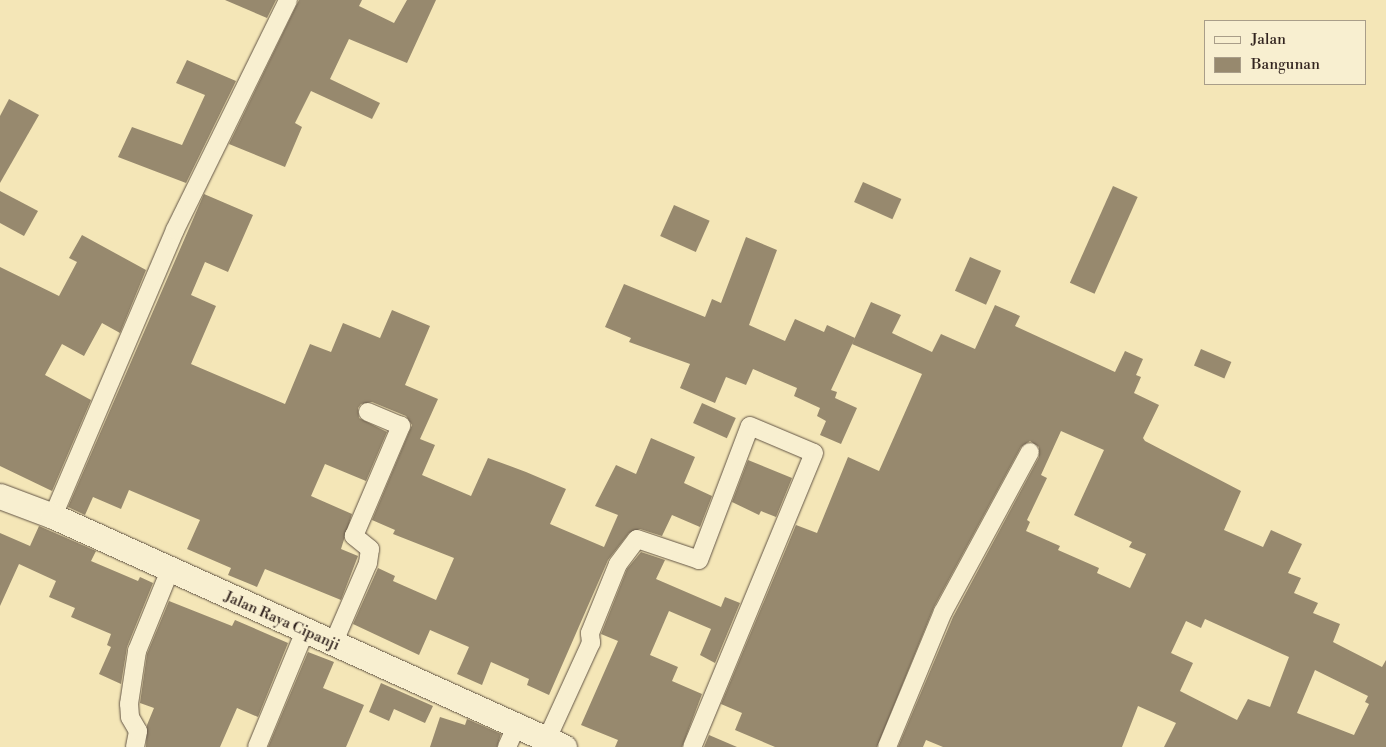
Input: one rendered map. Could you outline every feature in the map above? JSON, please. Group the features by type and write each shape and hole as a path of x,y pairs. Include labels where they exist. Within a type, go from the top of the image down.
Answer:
{"main road":[{"name":"Jalan Raya Cipanji","path":"0,496 53,516 333,644 512,736 555,743"}],"street":[{"path":"53,516 176,230 288,0"},
{"path":"333,644 368,563 370,548 354,536 401,426 368,412"},
{"path":"555,743 591,642 590,632 618,564 636,539 699,560 750,426 814,453 692,747"},
{"path":"886,747 943,612 1030,452"},
{"path":"134,747 138,731 130,717 128,704 137,651 170,570"},
{"path":"257,747 305,631"}],"building":[{"path":"225,0 276,0 267,18"},
{"path":"299,0 362,0 359,6 394,23 407,0 436,0 407,63 349,39 330,79 380,103 372,119 311,91 295,123 302,127 285,167 229,144"},
{"path":"187,60 236,81 186,183 118,157 132,127 182,145 205,95 176,83"},
{"path":"9,99 39,115 0,183 0,116"},
{"path":"863,182 901,199 892,219 854,202"},
{"path":"1113,186 1138,197 1095,294 1070,283"},
{"path":"0,191 38,211 24,236 0,223"},
{"path":"204,194 253,215 228,272 205,262 191,295 216,306 191,364 285,404 310,344 331,352 343,323 380,338 392,310 430,326 405,385 438,399 420,439 435,445 422,475 471,496 488,458 526,472 566,489 550,524 604,547 618,515 595,506 616,465 636,474 651,438 695,457 684,483 712,496 700,527 672,515 662,536 640,529 629,533 608,560 549,695 527,685 529,679 491,662 482,685 457,674 469,647 430,630 419,655 353,624 378,568 395,576 393,581 436,600 454,558 393,534 395,530 372,520 412,425 406,416 372,402 361,404 358,408 359,418 387,432 366,481 325,464 311,496 352,514 341,549 358,556 341,600 265,569 257,587 228,575 231,568 187,549 200,520 129,490 121,509 93,497 85,515 68,507"},
{"path":"674,205 710,221 696,252 660,236"},
{"path":"82,235 146,270 120,333 102,323 84,356 62,344 45,375 91,400 52,491 0,466 0,267 59,296 77,262 69,258"},
{"path":"746,237 777,250 749,325 785,341 795,319 824,332 827,325 855,338 831,390 837,392 835,398 857,408 841,444 820,435 826,421 817,416 820,408 794,396 797,388 753,369 746,385 726,377 715,403 680,388 690,364 629,342 631,338 605,327 624,284 705,317 712,299 721,303"},
{"path":"970,257 1001,271 986,305 955,291"},
{"path":"871,302 901,315 892,333 932,352 941,334 975,349 995,305 1020,316 1015,326 1115,372 1125,351 1143,359 1136,375 1141,377 1134,393 1159,405 1143,438 1145,441 1241,491 1224,530 1263,547 1271,530 1302,544 1288,573 1301,578 1294,593 1318,603 1313,613 1340,624 1333,642 1382,667 1386,660 1386,747 1164,747 1176,723 1138,706 1122,747 943,747 926,740 923,747 898,747 953,617 1039,457 1039,447 1030,441 1021,447 934,607 877,747 775,747 735,730 742,713 721,704 796,525 817,533 848,457 879,471 922,374 852,344","holes":["1061,431 1104,450 1074,515 1132,542 1129,547 1146,554 1130,588 1097,573 1099,568 1058,550 1060,546 1026,531 1030,522 1027,520 1047,478 1041,475","1205,619 1289,657 1270,707 1248,699 1237,720 1180,691 1193,663 1171,653 1186,621 1201,628","1315,670 1368,696 1365,702 1369,704 1354,735 1297,713"]},
{"path":"1201,349 1231,362 1224,378 1194,366"},
{"path":"702,403 736,418 727,438 693,423"},
{"path":"748,460 792,478 776,517 761,511 759,515 732,502"},
{"path":"39,526 96,551 91,561 138,581 140,577 153,583 127,647 121,684 99,674 111,647 107,645 111,634 71,617 75,608 49,597 56,581 19,564 0,606 0,533 30,546"},
{"path":"641,552 665,560 656,579 721,607 725,597 740,603 715,663 700,655 711,629 669,611 650,655 678,667 672,681 702,694 682,747 615,747 618,740 581,725 618,641 601,634 627,569"},
{"path":"169,601 232,626 235,620 288,643 258,717 237,708 220,747 146,747 147,725 154,708 140,703 147,654"},
{"path":"308,652 334,662 323,688 364,705 346,747 268,747"},
{"path":"381,683 433,706 425,723 394,709 389,721 369,712"},
{"path":"440,717 465,725 467,719 501,734 497,747 430,747"},
{"path":"709,735 737,747 704,747"}]}
